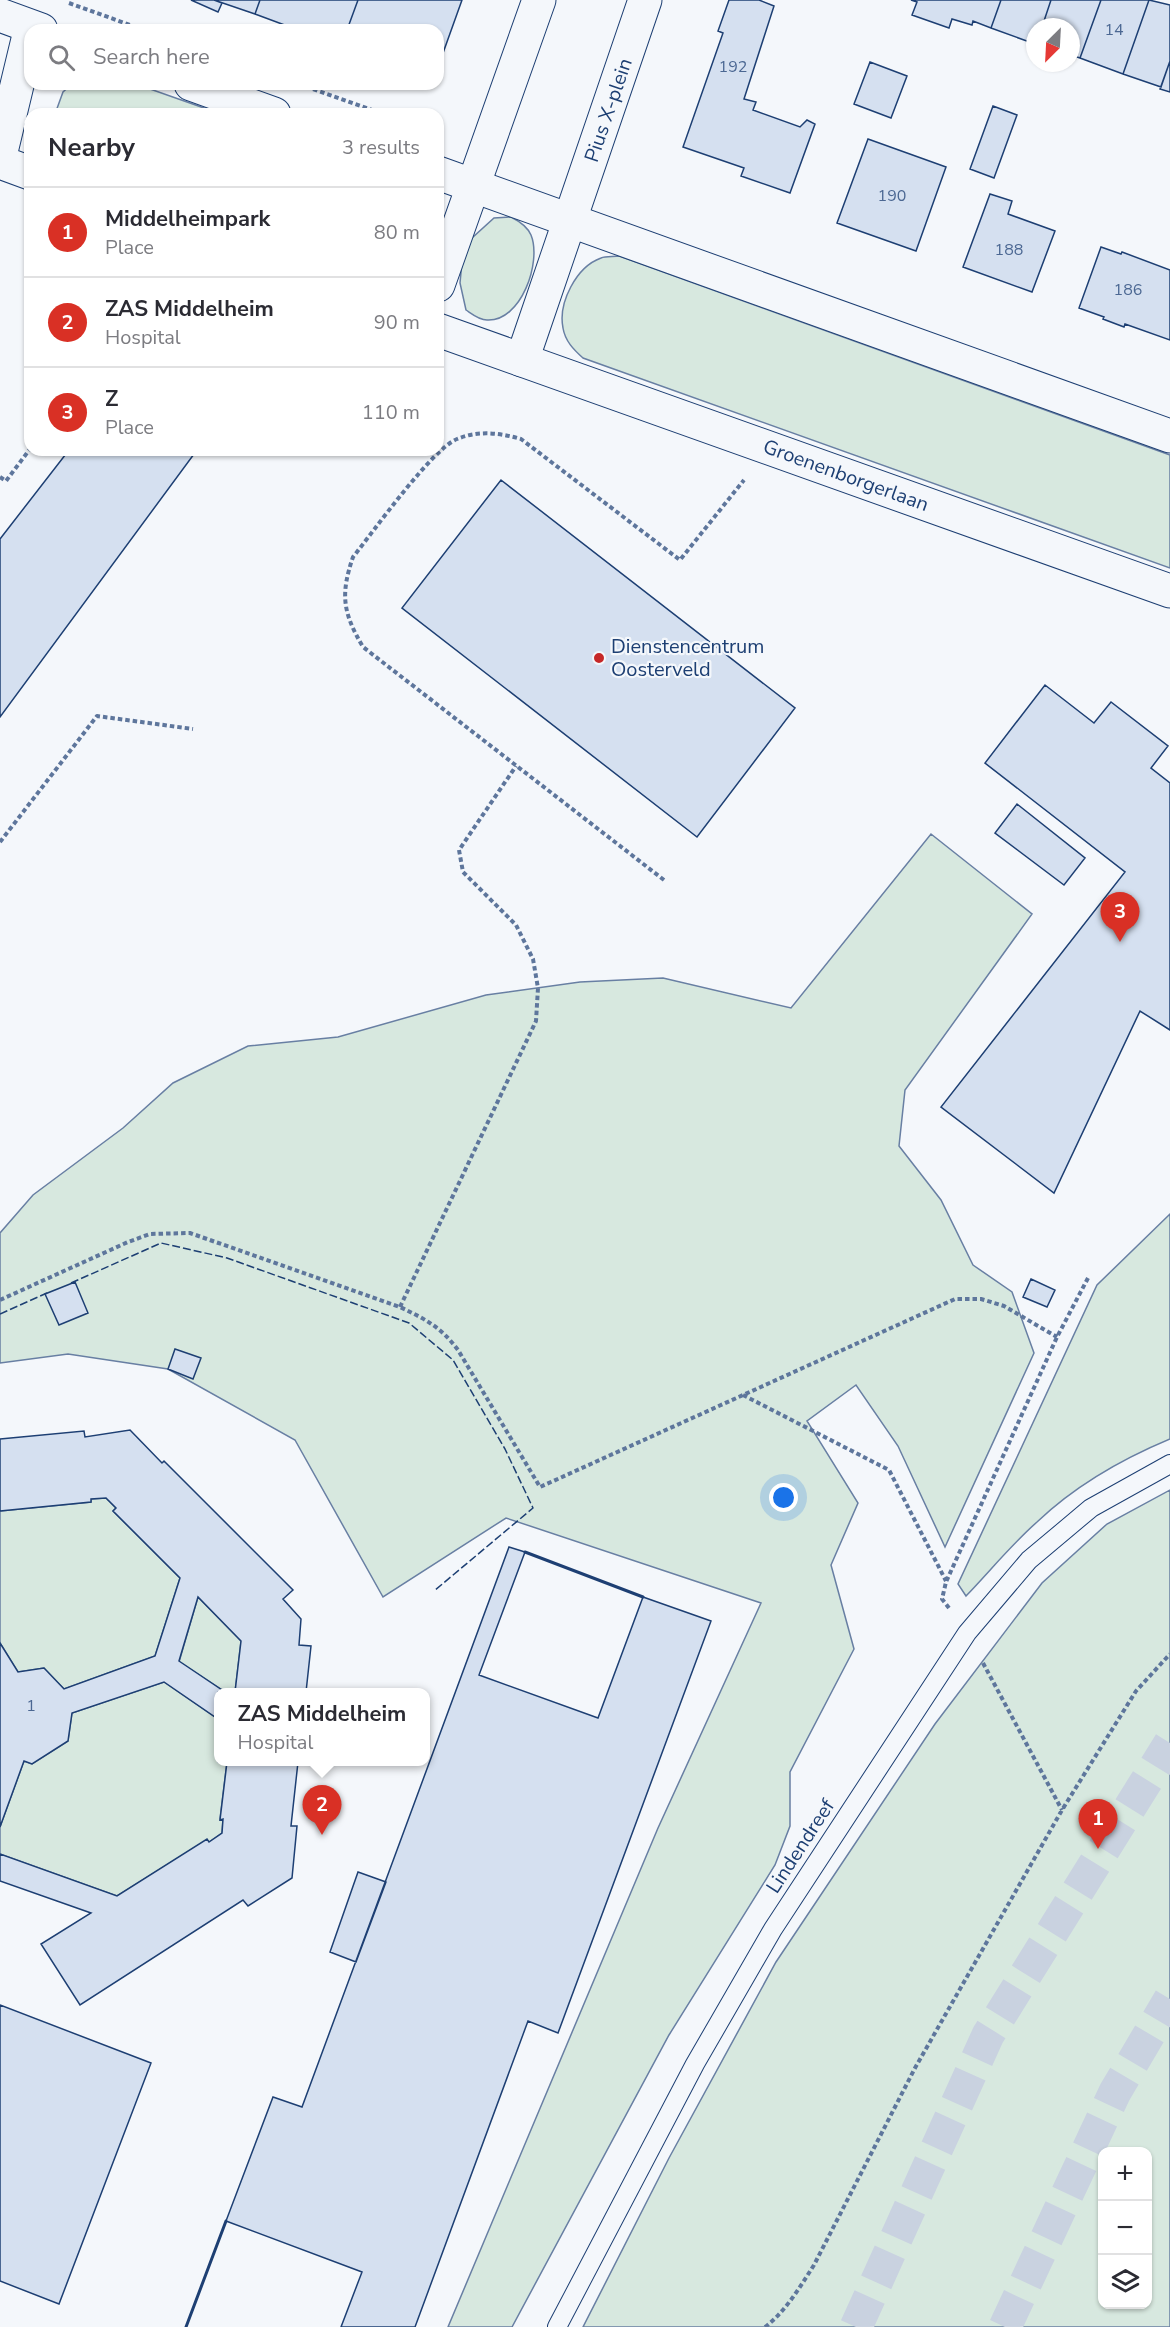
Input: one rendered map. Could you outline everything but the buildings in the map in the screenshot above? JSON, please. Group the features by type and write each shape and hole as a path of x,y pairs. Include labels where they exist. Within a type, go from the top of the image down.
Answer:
{"street":[{"path":"444,268 539,0"},
{"name":"Pius X-plein","path":"571,220 645,0"},
{"path":"0,15 24,25"},
{"path":"0,156 24,64"},
{"path":"207,90 257,108"},
{"path":"0,162 24,171"},
{"path":"444,175 1170,436"},
{"path":"522,360 571,220"},
{"name":"Groenenborgerlaan","path":"444,332 1170,591"}],"lane":[{"name":"Lindendreef","path":"557,2327 695,2064 773,1929 967,1633 1029,1560 1091,1508 1170,1464"}],"path":[{"path":"59,0 127,24"},
{"path":"315,90 366,108"},
{"path":"444,448 456,439 477,434 500,433 521,439 680,560 746,477"},
{"path":"0,477 6,481 25,456"},
{"path":"434,456 353,557 346,578 345,602 350,624 363,647 664,880"},
{"path":"0,842 97,716 193,729"},
{"path":"400,1307 536,1021 538,988 533,959 516,925 463,872 459,850 516,766"},
{"path":"0,1300 150,1234 190,1233 400,1307 426,1319 446,1333 540,1488 955,1299 981,1299 1004,1306 1057,1337"},
{"path":"743,1395 889,1470 946,1582"},
{"path":"768,2326 797,2291 814,2265 915,2068 1062,1810 1136,1691 1170,1654"}],"shaded area":[{"path":"65,90 153,90 204,108 57,108"},
{"path":"511,217 522,224 531,235 534,260 531,274 519,301 510,311 499,318 481,319 466,310 460,283 462,262 472,238 494,218"},
{"path":"619,256 1170,455 1170,568 583,358 570,345 564,333 562,318 566,297 584,269 603,257"},
{"path":"931,834 1032,914 905,1090 899,1146 941,1200 973,1265 1012,1292 1034,1353 945,1547 898,1446 856,1385 807,1421 858,1503 831,1565 854,1649 790,1772 790,1826 775,1865 669,2035 512,2327 448,2327 658,1828 761,1603 506,1518 383,1597 295,1440 168,1369 68,1354 0,1363 0,1233 33,1195 123,1128 173,1083 248,1046 338,1037 486,995 580,982 663,978 791,1008"},
{"path":"1170,1214 1170,1439 1134,1455 1067,1497 1019,1539 966,1596 958,1584 1097,1285"},
{"path":"1170,1490 1170,2327 583,2327 669,2158 776,1962 935,1724 1042,1583 1107,1524"},
{"path":"106,1498 116,1508 113,1511 180,1578 155,1656 64,1689 44,1668 18,1672 0,1643 0,1511 91,1502 91,1499"},
{"path":"198,1597 241,1641 235,1688 219,1688 179,1662"},
{"path":"164,1682 214,1716 214,1766 227,1766 220,1819 223,1819 222,1833 117,1896 0,1854 0,1827 24,1761 32,1764 68,1741 72,1713"}],"tunnel":[{"path":"856,2327 988,2035 1170,1743"},
{"path":"1005,2327 1115,2092 1170,1999"}],"fence":[{"path":"71,1283 161,1243 227,1258 409,1323 453,1360 505,1449 533,1508 434,1591"},
{"path":"0,1314 47,1293"}],"wall":[{"path":"525,1552 643,1597"},
{"path":"186,2327 226,2221"}],"place":[{"name":"Dienstencentrum Oosterveld","path":"599,658"},
{"name":"Z","path":"1120,942"},
{"name":"ZAS Middelheim","path":"322,1835"},
{"name":"Middelheimpark","path":"1098,1849"}]}
